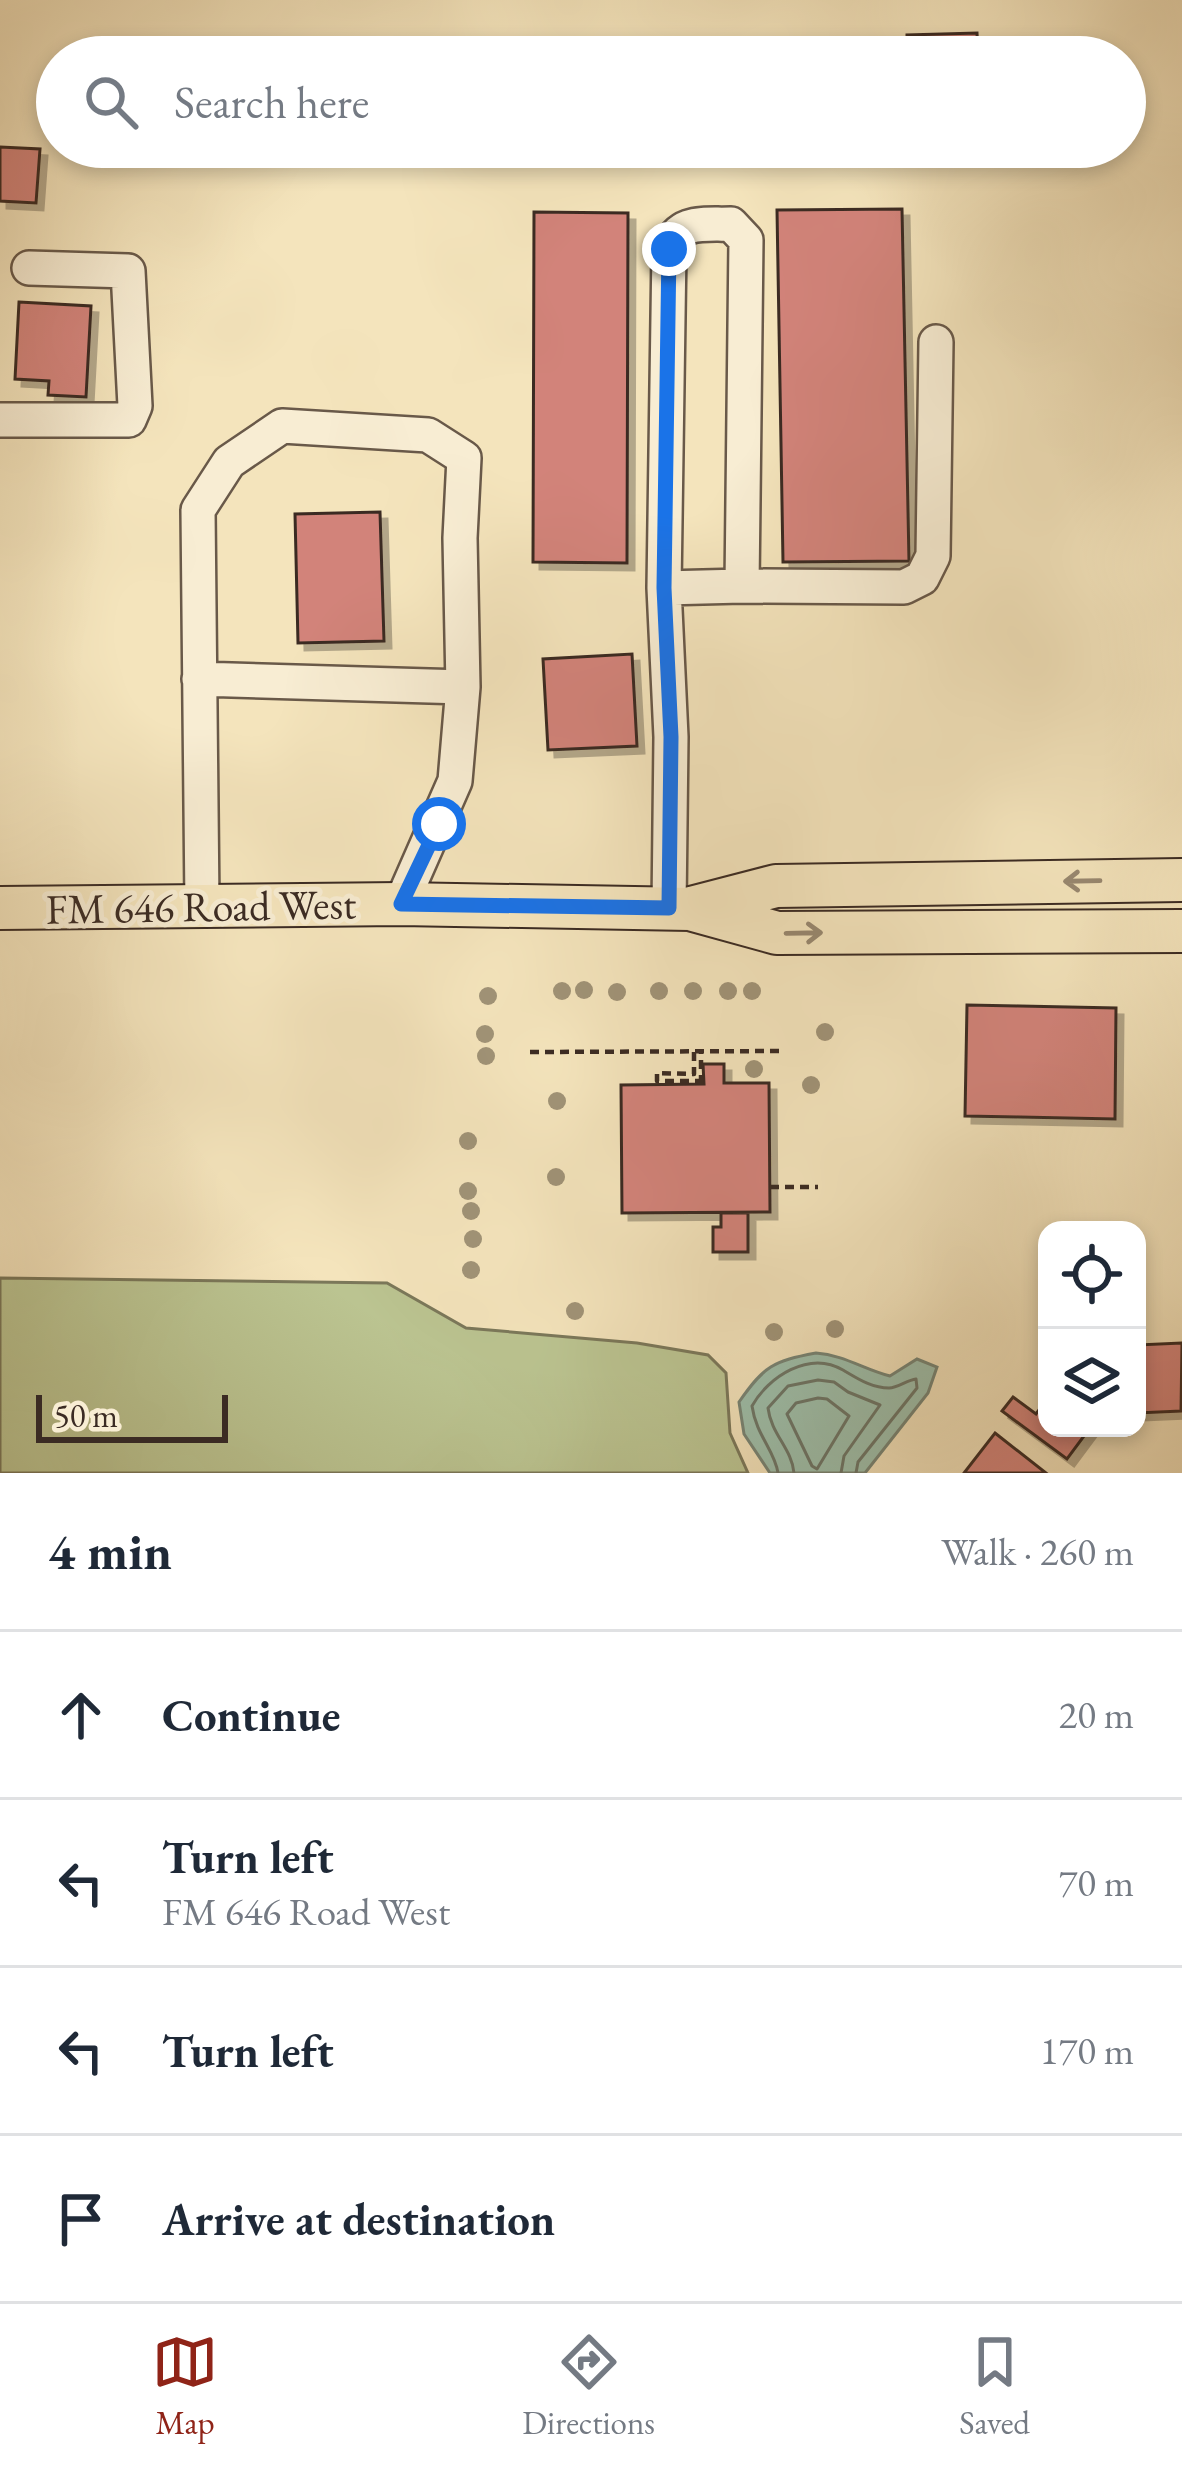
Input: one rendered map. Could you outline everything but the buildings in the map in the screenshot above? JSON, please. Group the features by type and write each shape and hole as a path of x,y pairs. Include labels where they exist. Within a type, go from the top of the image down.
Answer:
{"main road":[{"name":"FM 646 Road West","path":"679,909 776,886 1182,880"},
{"name":"FM 646 Road West","path":"0,908 401,904 679,909 777,933 1182,931"}],"lane":[{"path":"679,909 664,588 669,249 674,235 686,225 731,224 746,240 742,586"},
{"path":"0,420 129,420 135,406 128,271 29,268"},
{"path":"664,588 904,587 922,578 933,556 936,342"},
{"path":"202,905 198,510 229,462 282,426 428,435 464,458 460,538 463,687 455,781 401,904"},
{"path":"199,679 463,687"}],"path":[{"path":"530,1052 784,1052"},
{"path":"698,1052 701,1082 657,1081 657,1073 694,1074 698,1052"},
{"path":"770,1187 818,1187"}],"shaded area":[{"path":"0,1278 387,1283 466,1328 637,1343 708,1355 726,1373 730,1433 748,1473 0,1473"}],"water":[{"path":"816,1353 890,1376 917,1359 937,1367 928,1393 865,1473 770,1473 744,1434 739,1402 756,1380 779,1363"}],"route":[{"path":"439,824 401,904 669,908 671,737 664,588 669,249"}]}
